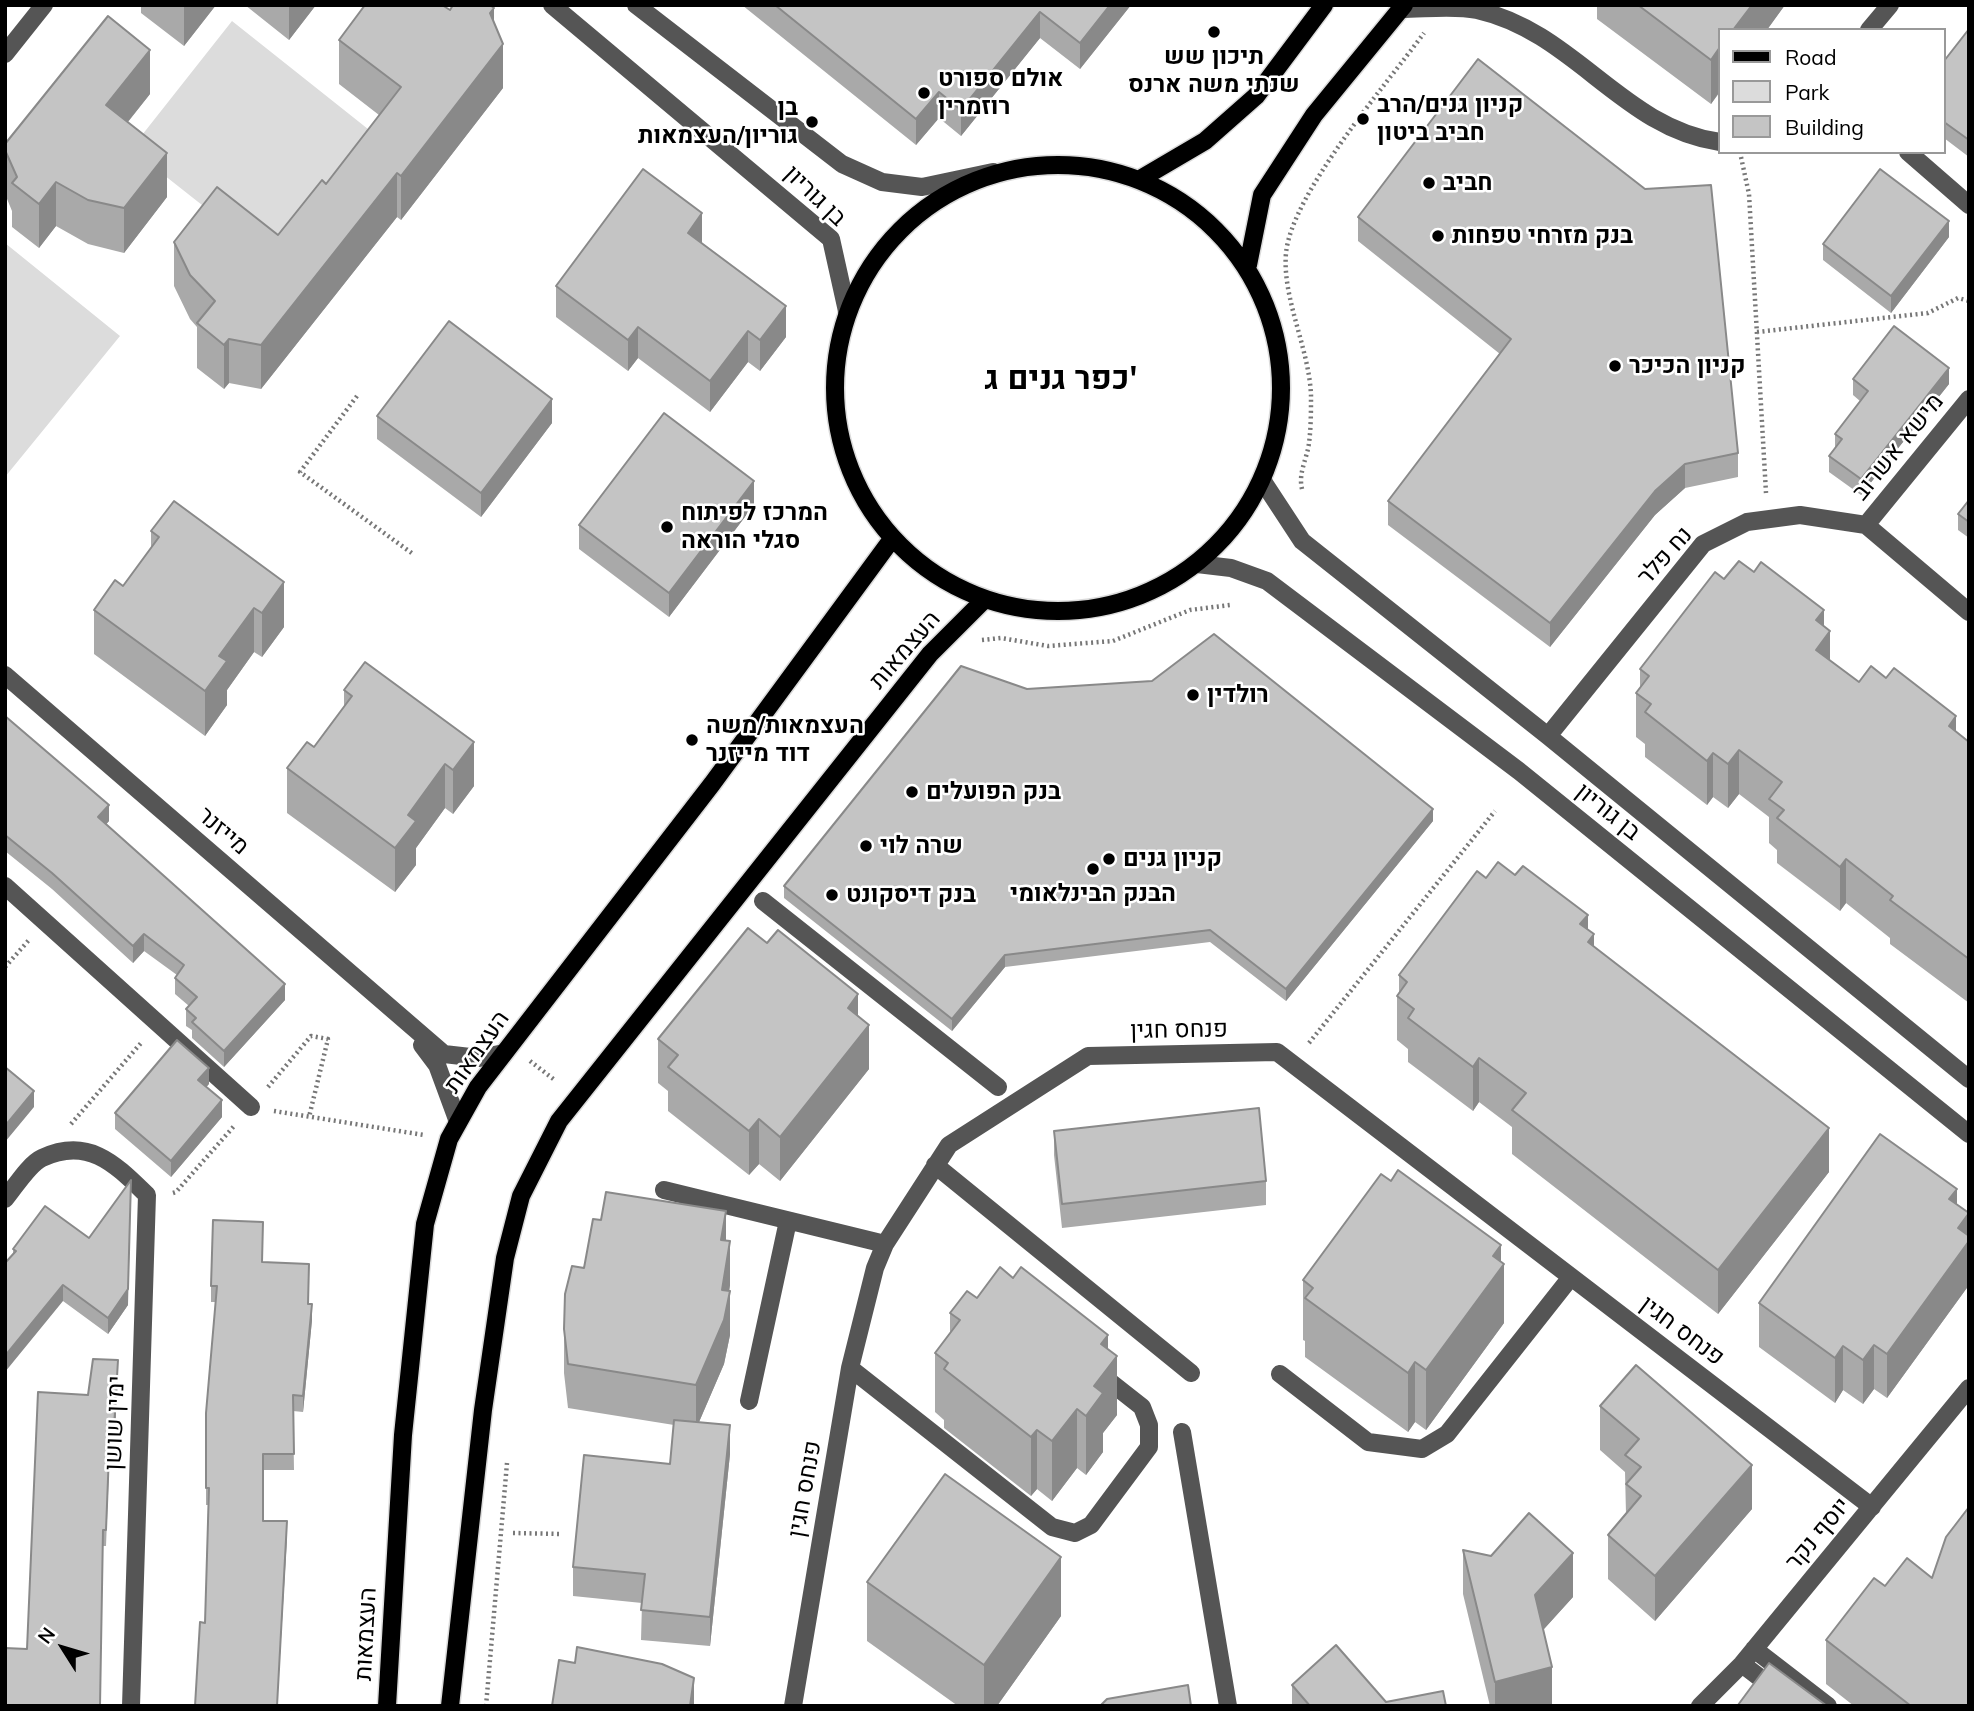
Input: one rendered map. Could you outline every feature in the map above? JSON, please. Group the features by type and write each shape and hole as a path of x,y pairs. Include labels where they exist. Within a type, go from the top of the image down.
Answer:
{"main road":[{"path":"1142,178 1205,141 1255,96 1324,5"},
{"path":"1248,265 1262,195 1314,115 1403,7"},
{"path":"1068,163 1142,178 1201,214 1248,265 1277,334 1282,408 1262,480 1235,526 1197,564 1131,600 1058,612 984,600 950,585 919,564 892,539 858,489 838,431 834,370 847,311 881,250 931,202 993,172 1068,163"},
{"name":"העצמאות","path":"387,1706 403,1435 425,1224 449,1139 478,1087 712,783 892,539"},
{"name":"העצמאות","path":"450,1706 483,1410 505,1258 521,1196 559,1121 930,654 984,600"}],"street":[{"path":"5,54 44,5"},
{"name":"בן גוריון","path":"551,5 831,239 847,311"},
{"name":"בן גוריון","path":"636,5 842,164 882,182 922,187 993,172"},
{"path":"1871,28 1890,5"},
{"path":"1403,7 1475,10 1515,23 1553,43 1664,127 1691,138 1718,142"},
{"path":"1910,154 1969,205"},
{"name":"מישא אשרוב","path":"1866,525 1969,399"},
{"name":"בן גוריון","path":"1262,480 1302,541 1548,736 1969,1079"},
{"name":"נח פלר","path":"1548,736 1703,544 1747,522 1800,515 1866,525"},
{"path":"1866,525 1969,612"},
{"name":"בן גוריון","path":"1197,564 1231,568 1267,581 1519,771 1969,1134"},
{"name":"מייזנר","path":"5,675 444,1054 478,1058 507,1049"},
{"path":"5,886 251,1107"},
{"path":"762,901 998,1087"},
{"name":"מייזנר","path":"408,1025 437,1065 458,1122"},
{"name":"פנחס חגין","path":"793,1706 850,1368 875,1268 886,1244 949,1145 1088,1056 1277,1052 1872,1507"},
{"path":"5,1199 40,1158 77,1149 109,1159 147,1195"},
{"path":"935,1166 1191,1373"},
{"path":"664,1190 886,1244"},
{"name":"ימין שושן","path":"131,1706 147,1195"},
{"path":"749,1401 788,1221"},
{"path":"1280,1374 1368,1442 1422,1450 1447,1434 1571,1277"},
{"path":"850,1368 1052,1527 1074,1532 1091,1525 1149,1447 1149,1425 1142,1406 1087,1364"},
{"name":"יוסף נקר","path":"1700,1706 1748,1657 1969,1388"},
{"path":"1182,1432 1228,1706"},
{"path":"1748,1657 1797,1706"},
{"path":"1748,1657 1828,1706"}],"path":[{"path":"1303,492 1300,480 1309,443 1311,395 1307,359 1289,291 1286,253 1296,214 1323,171 1442,9"},
{"path":"1740,154 1749,194 1768,519"},
{"path":"1757,331 1927,313 1958,298 1969,300"},
{"path":"357,396 300,472 413,554"},
{"path":"977,640 1001,638 1048,646 1112,641 1190,610 1230,605"},
{"path":"1304,1049 1495,811"},
{"path":"40,1158 158,1023"},
{"path":"147,1195 176,1192 311,1036 328,1039 309,1117"},
{"path":"507,1049 578,1097"},
{"path":"251,1107 449,1139"},
{"path":"486,1706 508,1453"},
{"path":"513,1533 562,1534"}],"green space":[{"path":"232,21 373,133 273,261 131,149"},
{"path":"5,243 120,336 5,477"}],"building":[{"path":"365,5 442,5 450,10 453,5 490,5 494,8 490,13 503,44 401,176 397,173 261,345 229,339 224,345 197,323 215,301 190,275 174,242 217,187 278,235 322,180 326,184 401,87 339,40"},
{"name":"אולם ספורט רוזמרין","path":"775,5 1110,5 1080,43 1040,12 961,110 939,92 916,119"},
{"path":"1638,5 1752,5 1735,28 1718,28 1718,50 1711,60"},
{"path":"108,16 150,50 106,105 167,153 124,208 88,200 56,182 39,204 12,183 17,177 5,144"},
{"path":"1969,29 1969,140 1946,123 1946,58"},
{"name":"קניון הכיכר","path":"1478,59 1645,189 1711,185 1738,453 1685,464 1655,491 1550,623 1388,501 1511,339 1358,217"},
{"path":"643,169 702,213 688,233 786,306 760,340 748,331 710,381 638,327 628,340 556,286"},
{"path":"1880,169 1949,221 1891,296 1823,244"},
{"path":"449,321 552,399 481,493 377,416"},
{"path":"1894,326 1949,368 1861,479 1829,456 1842,439 1835,434 1868,391 1853,379"},
{"name":"המרכז לפיתוח סגלי הוראה","path":"664,413 754,481 669,593 579,525"},
{"path":"1969,500 1969,522 1958,514"},
{"path":"174,501 284,582 262,613 254,608 219,656 227,661 205,691 94,610 115,580 123,586 159,537 151,531"},
{"path":"1739,561 1754,572 1761,562 1824,610 1816,620 1830,631 1816,650 1859,682 1871,666 1886,678 1894,668 1956,716 1949,726 1969,742 1969,959 1890,900 1893,896 1846,859 1840,867 1777,818 1784,810 1769,799 1782,782 1739,750 1728,764 1713,753 1707,761 1645,712 1651,704 1636,693 1649,676 1640,669 1715,572 1724,579"},
{"name":"קניון גנים","path":"1214,634 1433,809 1286,989 1210,930 1005,955 952,1019 784,886 961,666 1027,689 1152,681"},
{"path":"365,662 474,742 453,770 445,764 408,815 416,821 395,848 287,768 307,742 314,747 352,696 344,690"},
{"path":"5,716 109,805 98,817 285,984 224,1051 192,1022 196,1018 186,1009 197,997 175,978 184,965 144,934 133,946 5,835"},
{"path":"1498,862 1515,875 1523,866 1588,915 1580,924 1594,934 1588,942 1829,1128 1718,1270 1512,1110 1526,1093 1479,1058 1473,1067 1408,1018 1414,1009 1397,996 1407,982 1399,975 1477,871 1486,878"},
{"path":"748,928 767,943 778,930 858,994 848,1008 869,1025 780,1137 759,1119 749,1131 668,1067 678,1055 658,1039"},
{"path":"177,1040 209,1068 198,1080 222,1100 171,1161 115,1113"},
{"path":"5,1067 34,1091 5,1126"},
{"path":"1259,1108 1266,1181 1062,1204 1054,1131"},
{"path":"1880,1134 1957,1189 1949,1199 1969,1213 1958,1228 1969,1236 1969,1241 1887,1354 1874,1345 1863,1360 1843,1346 1835,1358 1759,1303"},
{"path":"1398,1170 1501,1245 1493,1256 1504,1264 1426,1370 1415,1362 1408,1373 1305,1298 1313,1288 1303,1280 1381,1174 1391,1181"},
{"path":"131,1180 128,1289 108,1318 63,1285 5,1356 5,1263 16,1251 13,1249 45,1206 89,1238"},
{"path":"606,1192 726,1211 721,1240 730,1241 722,1290 730,1291 724,1320 696,1385 568,1364 564,1329 565,1294 572,1266 584,1268 593,1219 601,1220"},
{"path":"213,1220 263,1222 262,1262 309,1264 308,1304 312,1304 303,1396 293,1395 294,1454 263,1454 263,1521 287,1521 277,1706 195,1706 200,1622 205,1623 209,1488 206,1488 206,1413 217,1286 211,1286"},
{"path":"1000,1267 1013,1278 1021,1267 1108,1335 1101,1344 1117,1356 1094,1386 1103,1393 1086,1416 1077,1409 1052,1441 1037,1430 1031,1437 944,1369 948,1363 935,1353 960,1320 950,1313 967,1291 977,1298"},
{"path":"93,1359 118,1360 114,1428 110,1428 106,1530 103,1530 100,1706 5,1706 5,1648 27,1649 38,1392 88,1395"},
{"path":"1636,1365 1752,1465 1655,1576 1608,1535 1641,1496 1626,1484 1641,1467 1625,1455 1639,1439 1600,1406"},
{"path":"674,1420 730,1425 710,1617 641,1610 645,1574 573,1567 584,1455 670,1464"},
{"path":"945,1474 1061,1557 984,1665 867,1582"},
{"path":"1969,1507 1969,1706 1911,1706 1826,1640 1874,1578 1885,1586 1907,1558 1932,1578 1946,1537"},
{"path":"1529,1513 1573,1553 1535,1595 1552,1667 1495,1682 1463,1550 1491,1556"},
{"path":"1336,1645 1386,1702 1443,1691 1446,1706 1310,1706 1292,1685"},
{"path":"577,1647 662,1664 694,1678 690,1706 552,1706 559,1660 575,1663"},
{"path":"1769,1663 1827,1706 1738,1705"},
{"path":"1188,1685 1191,1706 1100,1706 1107,1699"}],"place":[{"name":"תיכון שש שנתי משה ארנס","path":"1214,32"},
{"name":"אולם ספורט רוזמרין","path":"924,93"},
{"name":"קניון גנים/הרב חביב ביטון","path":"1363,119"},
{"name":"בן גוריון/העצמאות","path":"812,122"},
{"name":"חביב","path":"1429,183"},
{"name":"בנק מזרחי טפחות","path":"1438,236"},
{"name":"קניון הכיכר","path":"1615,366"},
{"name":"המרכז לפיתוח סגלי הוראה","path":"667,527"},
{"name":"רולדין","path":"1193,695"},
{"name":"העצמאות/משה דוד מייזנר","path":"692,740"},
{"name":"בנק הפועלים","path":"912,792"},
{"name":"שרה לוי","path":"866,846"},
{"name":"קניון גנים","path":"1109,859"},
{"name":"הבנק הבינלאומי","path":"1093,869"},
{"name":"בנק דיסקונט","path":"832,895"}],"district":[{"name":"כפר גנים ג'","path":"1061,379"}]}
